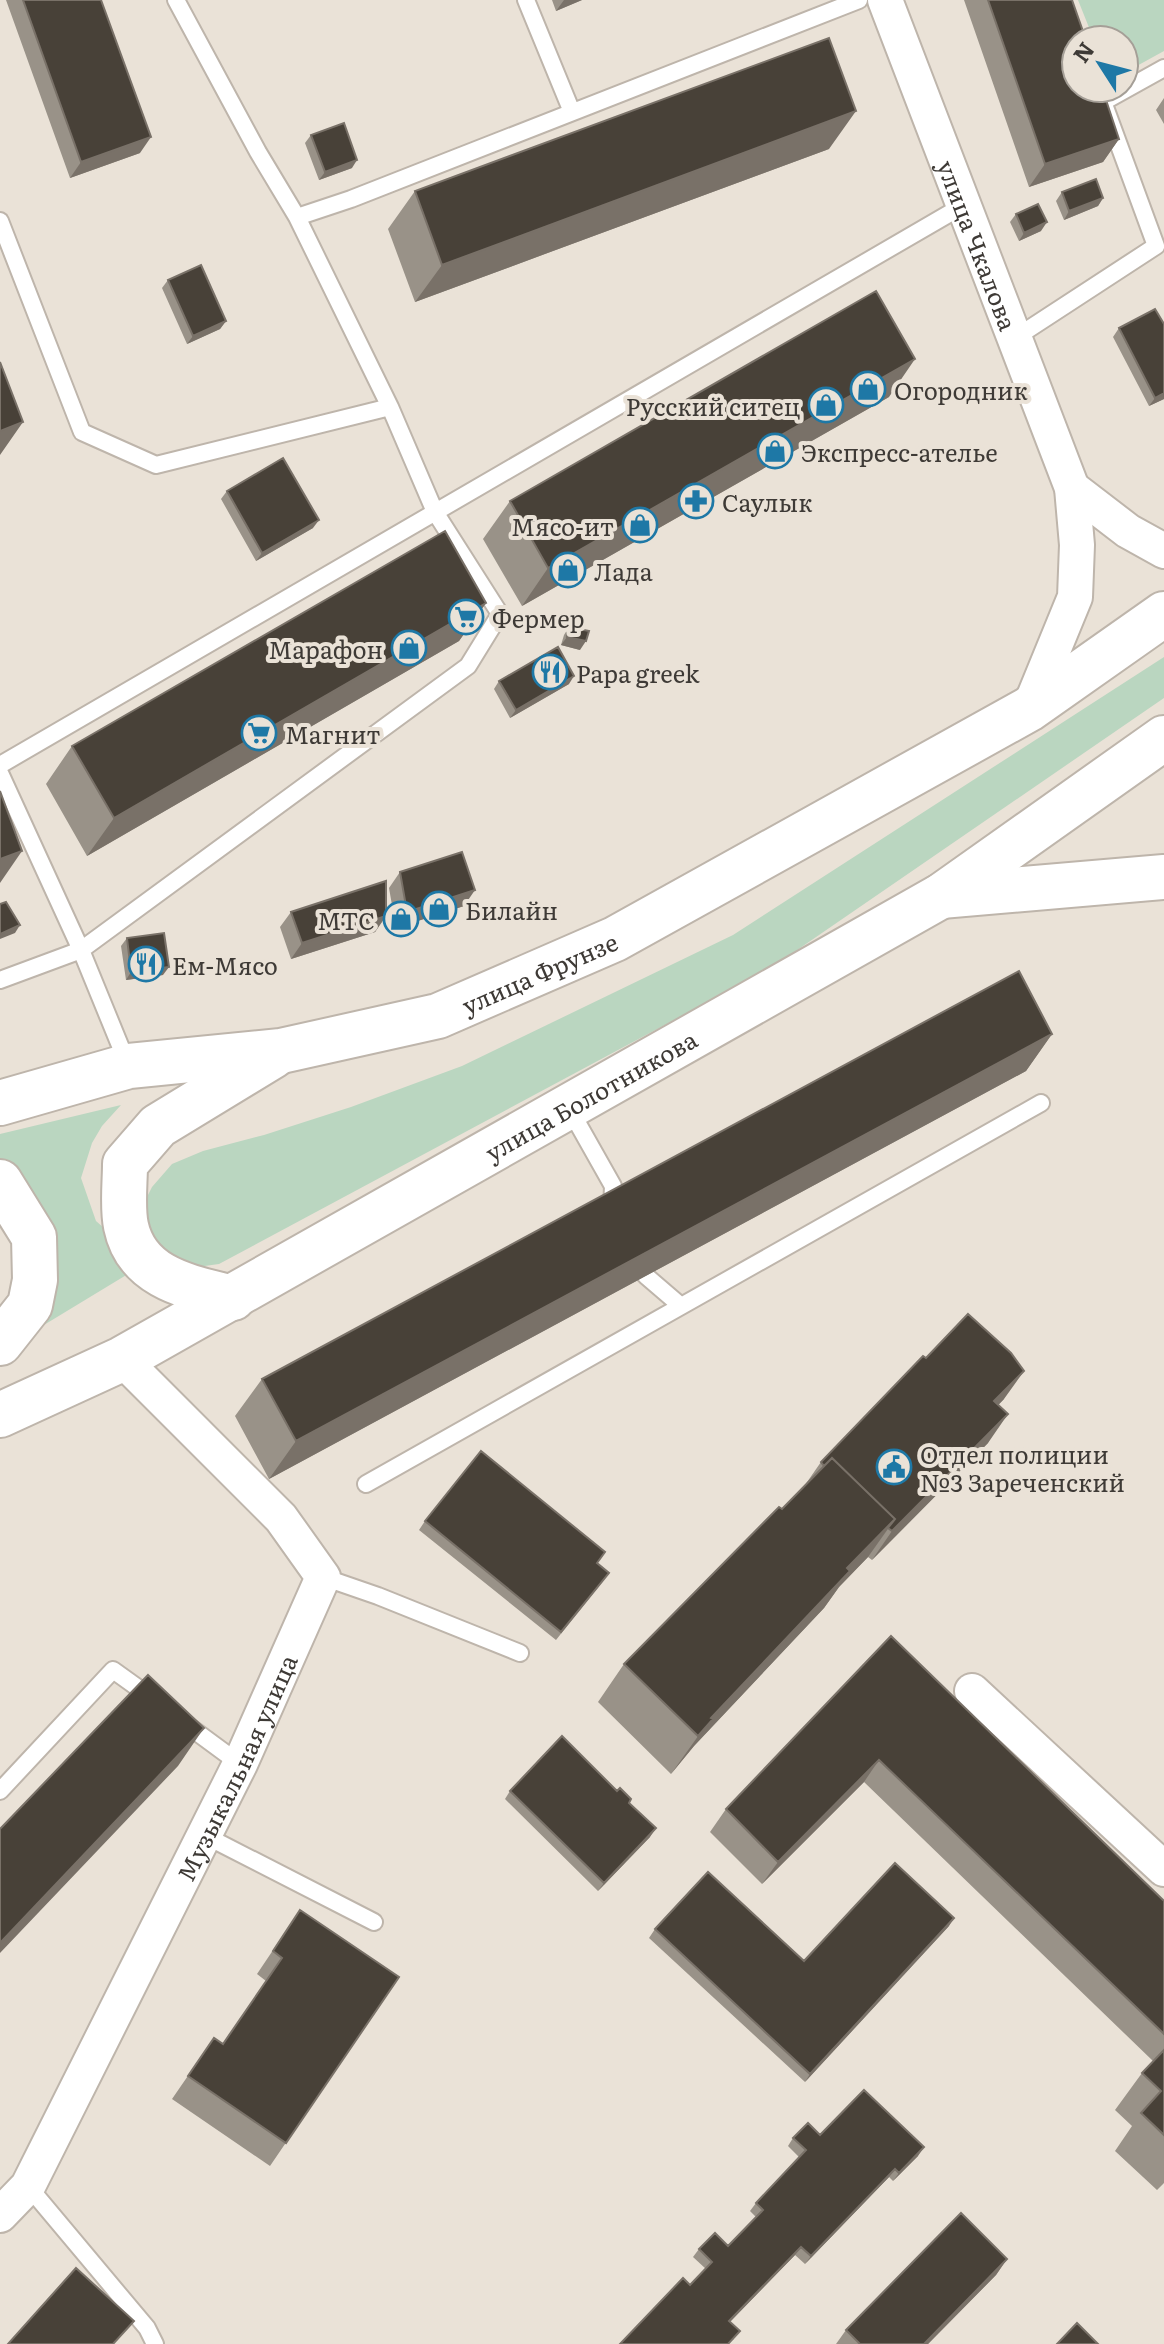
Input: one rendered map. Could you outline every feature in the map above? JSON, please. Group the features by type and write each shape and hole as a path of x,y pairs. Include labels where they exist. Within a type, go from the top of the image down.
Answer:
{"main road":[{"name":"улица Фрунзе","path":"0,1103 129,1066 281,1051 438,1016 615,939 1029,709 1164,614"},
{"name":"улица Болотникова","path":"0,1415 122,1359 233,1298 941,896 1163,739"},
{"path":"941,896 1164,877"},
{"path":"233,1298 180,1285 154,1272 138,1253 126,1226 125,1164 158,1126 281,1051"},
{"path":"0,1182 34,1237 35,1280 30,1305 0,1343"}],"street":[{"name":"улица Чкалова","path":"885,0 1072,488 1077,545 1075,597 1029,709"},
{"path":"1072,488 1128,531 1164,551"},
{"path":"122,1359 281,1518 323,1577"},
{"name":"Музыкальная улица","path":"0,2215 28,2186 240,1764 323,1577"},
{"path":"972,1691 1164,1869"}],"lane":[{"path":"0,980 81,950 468,666 500,614 435,512 390,407 297,217 258,152 176,0"},
{"path":"526,0 572,112"},
{"path":"297,217 351,199 859,0"},
{"path":"1140,78 1164,68"},
{"path":"1015,338 1160,245 1105,104"},
{"path":"0,765 964,205"},
{"path":"0,221 82,432 156,465 390,407"},
{"path":"0,773 81,950 129,1066"},
{"path":"366,1484 1041,1103"},
{"path":"568,1107 613,1186 612,1213"},
{"path":"646,1276 681,1306"},
{"path":"323,1577 520,1653"},
{"path":"0,1791 113,1670 240,1764"},
{"path":"204,1835 374,1922"},
{"path":"28,2186 147,2328 155,2344"}],"green space":[{"path":"1078,0 1164,0 1164,51 1140,64 1140,24 1088,24"},
{"path":"1164,657 1164,698 771,968 219,1264 190,1268 160,1252 149,1234 144,1203 152,1187 172,1164 203,1151 351,1107 462,1066 733,935"},
{"path":"121,1105 92,1143 81,1178 96,1221 113,1236 156,1257 34,1331 50,1222 27,1183 0,1164 0,1134"}],"building":[{"path":"23,0 101,0 151,137 81,162"},
{"path":"988,0 1072,0 1080,24 1060,24 1060,104 1107,104 1119,139 1045,164"},
{"path":"829,38 856,111 442,265 415,191"},
{"path":"344,123 357,160 325,172 311,135"},
{"path":"1096,179 1103,198 1069,211 1062,192"},
{"path":"1038,204 1047,222 1024,233 1016,214"},
{"path":"201,265 226,321 193,336 168,280"},
{"path":"876,291 915,359 548,568 510,501"},
{"path":"1155,309 1164,324 1164,393 1155,398 1119,328"},
{"path":"0,362 23,422 0,431"},
{"path":"283,458 319,520 262,553 227,491"},
{"path":"445,531 486,603 114,818 72,746"},
{"path":"569,627 589,631 586,641 567,637"},
{"path":"558,647 574,676 516,710 499,681"},
{"path":"0,791 22,851 0,859"},
{"path":"462,852 475,890 407,912 400,872"},
{"path":"386,881 386,916 302,943 291,912"},
{"path":"6,902 20,925 0,934 0,904"},
{"path":"164,933 169,967 131,972 127,938"},
{"path":"1019,971 1052,1034 296,1441 262,1379"},
{"name":"Отдел полиции №3 Зареченский","path":"968,1314 1011,1353 1024,1371 994,1401 1008,1414 892,1531 888,1528 895,1519 832,1458 824,1466 821,1462"},
{"path":"481,1451 605,1552 597,1563 609,1573 561,1632 425,1521"},
{"path":"832,1458 895,1519 847,1568 850,1571 711,1718 698,1736 624,1664 779,1507 782,1509"},
{"path":"891,1636 1164,1901 1164,2034 879,1760 778,1862 726,1809"},
{"path":"148,1675 204,1728 0,1943 0,1829"},
{"path":"562,1736 617,1791 620,1788 631,1799 629,1803 656,1828 604,1883 510,1791"},
{"path":"895,1863 954,1918 810,2074 655,1929 708,1872 804,1961"},
{"path":"300,1910 399,1977 286,2143 188,2076 214,2038 223,2044 282,1958 273,1951"},
{"path":"1164,2050 1164,2135 1141,2113 1161,2091 1142,2073"},
{"path":"864,2090 924,2147 899,2173 895,2169 811,2256 801,2247 729,2321 740,2331 728,2344 620,2344 683,2278 690,2285 712,2262 699,2249 715,2233 728,2246 763,2210 756,2203 806,2150 793,2138 808,2123 820,2135"},
{"path":"961,2213 1007,2259 924,2344 860,2344 846,2330"},
{"path":"76,2268 134,2321 113,2344 8,2344"},
{"path":"1077,2323 1098,2344 1057,2344"}],"place":[{"name":"Огородник","path":"868,389"},
{"name":"Русский ситец","path":"826,405"},
{"name":"Экспресс-ателье","path":"775,451"},
{"name":"Саулык","path":"696,501"},
{"name":"Мясо-ит","path":"640,525"},
{"name":"Лада","path":"568,570"},
{"name":"Фермер","path":"466,617"},
{"name":"Марафон","path":"409,648"},
{"name":"Papa greek","path":"550,672"},
{"name":"Магнит","path":"259,733"},
{"name":"Билайн","path":"439,909"},
{"name":"МТС","path":"401,919"},
{"name":"Ем-Мясо","path":"146,964"},
{"name":"Отдел полиции №3 Зареченский","path":"894,1467"}]}
